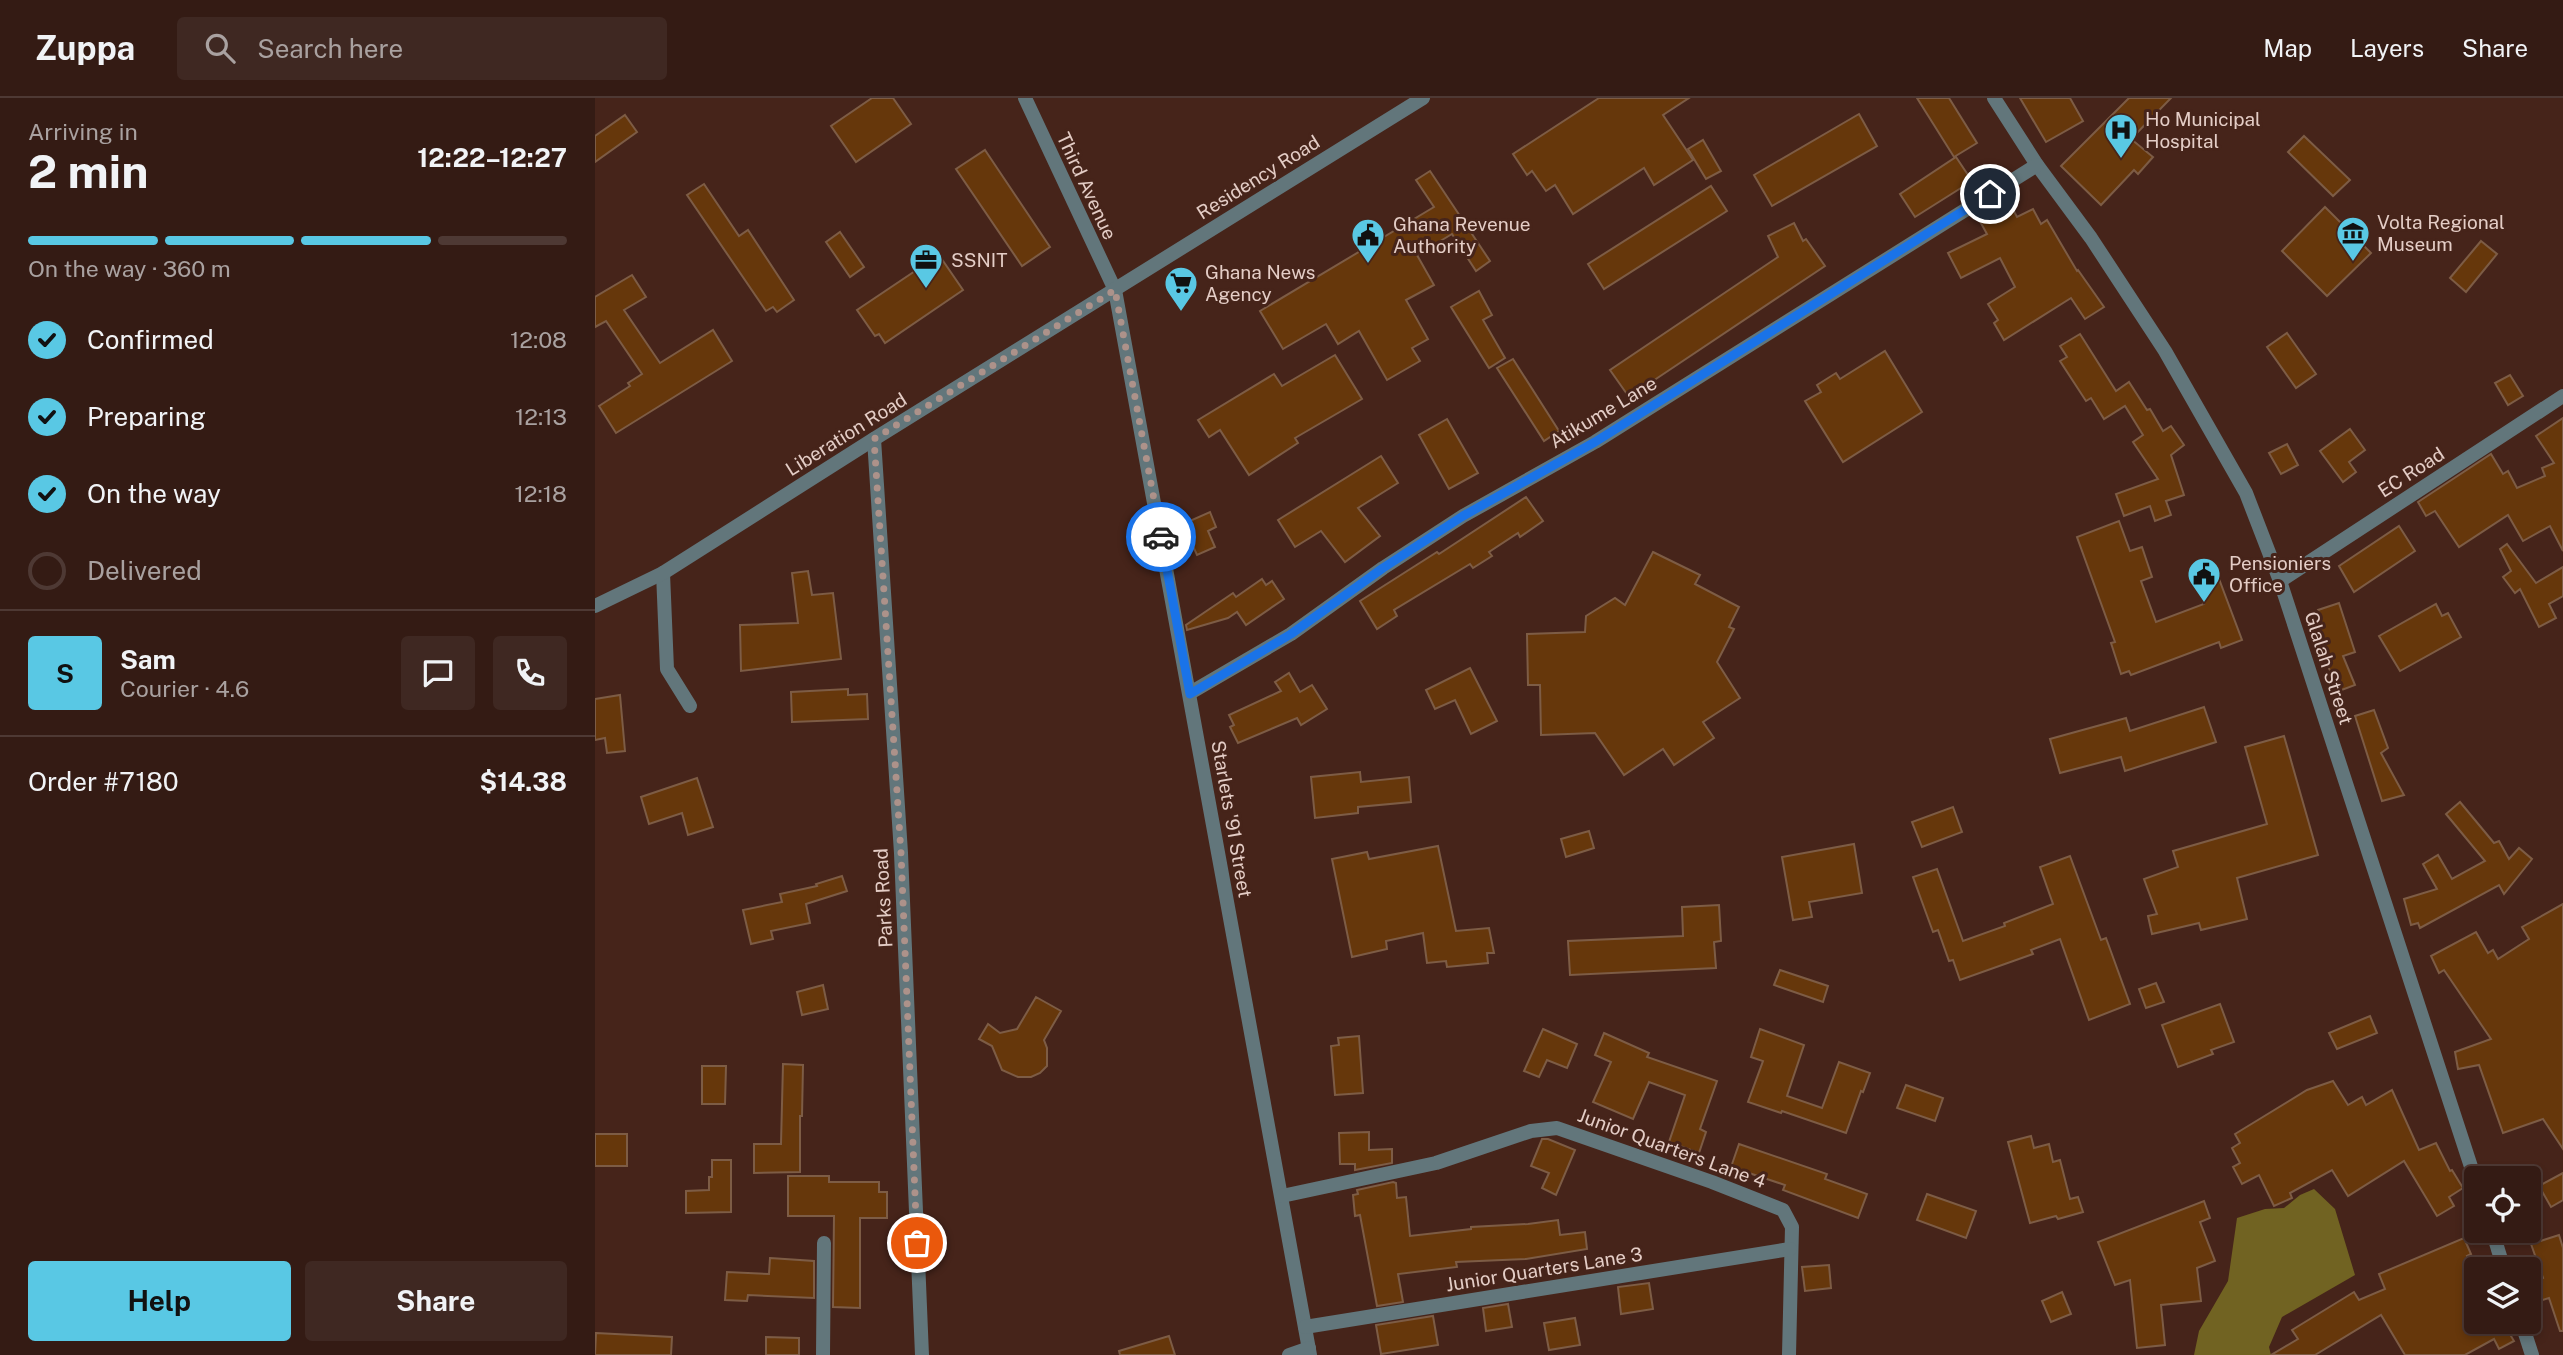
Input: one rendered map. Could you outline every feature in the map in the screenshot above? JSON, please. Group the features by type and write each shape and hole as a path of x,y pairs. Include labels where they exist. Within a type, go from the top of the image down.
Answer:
{"street":[{"name":"Third Avenue","path":"1025,98 1115,290"},
{"name":"Residency Road","path":"1115,290 1423,98"},
{"name":"Glalah Street","path":"1994,98 2165,351 2246,492 2280,581 2471,1166"},
{"name":"Atikume Lane","path":"1190,694 1291,634 1383,568 1463,516 1595,442 2037,165"},
{"name":"Liberation Road","path":"595,606 663,573 1115,290"},
{"name":"Starlets '91 Street","path":"1115,290 1310,1351"},
{"name":"EC Road","path":"2280,581 2563,396"},
{"name":"Parks Road","path":"874,439 901,853 922,1355"},
{"path":"663,573 667,669 689,706"},
{"name":"Junior Quarters Lane 4","path":"1282,1196 1436,1163 1531,1131 1557,1128 1713,1182 1783,1210 1792,1227 1790,1355"},
{"path":"823,1355 824,1243"},
{"name":"Junior Quarters Lane 3","path":"1304,1327 1790,1249"},
{"path":"2525,1334 2532,1355"},
{"path":"1289,1355 1310,1351"}],"shaded area":[{"path":"2314,1189 2335,1209 2355,1275 2282,1317 2269,1347 2271,1355 2194,1355 2199,1331 2228,1281 2237,1218 2265,1209 2284,1208 2300,1195"}],"building":[{"path":"872,98 893,98 911,124 856,162 831,126"},
{"path":"1599,98 1689,98 1663,115 1693,160 1654,185 1644,168 1573,214 1555,185 1546,191 1532,171 1527,175 1513,154"},
{"path":"1917,98 1949,98 1977,143 1954,157"},
{"path":"2020,98 2070,98 2083,121 2046,142"},
{"path":"2129,98 2171,98 2131,139 2153,157 2138,174 2134,170 2101,205 2061,166"},
{"path":"1859,114 1877,146 1772,206 1754,175"},
{"path":"625,115 637,132 595,162 595,136"},
{"path":"2304,136 2350,180 2333,196 2288,152"},
{"path":"1703,140 1721,171 1706,179 1688,149"},
{"path":"985,150 1050,247 1022,266 956,169"},
{"path":"1956,157 1972,181 1915,217 1900,194"},
{"path":"1430,171 1490,261 1476,271 1452,234 1417,255 1434,285 1406,300 1428,339 1412,348 1420,361 1387,380 1359,331 1338,344 1326,324 1283,349 1260,311 1434,207 1416,180"},
{"path":"704,184 739,236 748,230 794,300 777,312 773,307 766,311 687,195"},
{"path":"1711,186 1727,211 1604,289 1588,264"},
{"path":"2006,196 2017,217 2033,209 2041,224 2047,220 2077,271 2104,307 2085,319 2071,298 2004,340 1994,323 1998,320 1988,304 2015,287 2000,258 1961,278 1948,253 1987,234 1976,214"},
{"path":"2325,207 2371,253 2327,296 2282,251"},
{"path":"1794,223 1803,241 1806,239 1825,266 1629,397 1610,370 1778,257 1768,236"},
{"path":"840,232 864,267 850,277 826,242"},
{"path":"2481,241 2497,254 2466,292 2450,278"},
{"path":"939,255 963,290 885,343 879,334 875,336 857,310"},
{"path":"632,275 646,297 624,310 660,363 713,330 732,361 616,433 599,406 630,386 628,383 642,374 606,321 595,327 595,297"},
{"path":"1479,291 1492,315 1483,320 1505,358 1489,368 1451,307"},
{"path":"2287,333 2316,374 2296,388 2267,347"},
{"path":"2080,334 2116,391 2129,382 2163,431 2171,426 2184,445 2171,455 2184,495 2166,501 2171,515 2155,521 2150,506 2124,516 2116,494 2158,479 2133,442 2143,435 2125,406 2104,419 2091,398 2086,401 2060,361 2067,357 2060,346"},
{"path":"1885,351 1922,412 1843,462 1805,401 1821,392 1817,385 1836,373 1840,379"},
{"path":"1335,355 1362,399 1295,438 1298,443 1249,475 1220,430 1209,437 1198,420 1274,374 1282,386"},
{"path":"1513,359 1559,431 1544,441 1497,368"},
{"path":"2510,375 2523,396 2508,405 2495,383"},
{"path":"2563,418 2563,551 2550,526 2523,541 2508,515 2459,547 2435,511 2426,516 2418,502 2491,454 2503,474 2508,471 2517,488 2545,476 2542,468 2554,463 2536,436"},
{"path":"1447,419 1478,473 1449,489 1419,435"},
{"path":"2350,429 2365,450 2349,462 2356,472 2343,482 2320,451"},
{"path":"2287,444 2298,465 2281,474 2269,453"},
{"path":"1381,456 1398,483 1358,508 1380,536 1345,562 1321,531 1295,547 1278,520"},
{"path":"1526,497 1543,521 1520,537 1518,533 1489,552 1492,556 1473,568 1470,564 1394,610 1397,616 1377,629 1360,601 1437,552 1439,554"},
{"path":"1210,512 1216,527 1208,531 1215,547 1197,555 1183,524"},
{"path":"2119,521 2130,551 2142,547 2152,577 2141,581 2156,622 2204,604 2192,570 2213,563 2242,640 2221,648 2219,642 2131,675 2129,671 2121,674 2111,643 2115,642 2077,537"},
{"path":"2399,526 2415,551 2354,592 2339,566"},
{"path":"2507,544 2536,583 2563,567 2563,596 2549,604 2556,618 2539,627 2520,589 2515,593 2503,577 2511,571 2500,549"},
{"path":"1653,552 1700,575 1695,584 1739,607 1729,627 1734,629 1717,662 1740,698 1703,722 1714,738 1674,765 1663,749 1624,775 1595,733 1541,735 1540,685 1528,685 1527,634 1585,632 1586,616 1615,598 1625,605"},
{"path":"808,571 812,595 833,593 841,659 741,671 740,625 798,623 792,573"},
{"path":"1262,579 1266,585 1272,581 1284,599 1246,625 1237,612 1228,618 1187,630 1186,625 1233,593 1236,597"},
{"path":"2339,603 2355,652 2343,656 2355,685 2339,691 2327,664 2315,623 2321,620 2318,610"},
{"path":"2436,604 2442,616 2448,613 2461,637 2400,671 2379,636"},
{"path":"1470,668 1497,721 1471,734 1455,700 1435,709 1426,690"},
{"path":"1289,673 1300,692 1312,685 1327,709 1301,725 1297,718 1238,743 1230,727 1234,725 1229,715 1281,691 1275,682"},
{"path":"848,689 848,695 867,694 868,719 792,722 791,692"},
{"path":"620,695 625,751 607,753 605,738 595,740 595,699"},
{"path":"2204,707 2216,742 2125,771 2121,757 2060,773 2050,739 2126,718 2130,731"},
{"path":"2374,710 2388,748 2381,753 2404,795 2382,801 2355,716"},
{"path":"2284,736 2318,855 2237,878 2247,919 2201,930 2199,923 2152,934 2148,916 2157,914 2144,879 2178,867 2173,851 2267,824 2245,747"},
{"path":"1360,772 1361,782 1409,777 1411,802 1358,807 1358,813 1315,818 1311,777"},
{"path":"697,778 713,827 688,835 682,813 649,824 641,797"},
{"path":"2460,802 2494,843 2499,841 2509,859 2519,848 2532,859 2504,894 2499,885 2420,928 2418,923 2411,925 2404,899 2437,889 2423,864 2438,855 2452,879 2485,861 2446,814"},
{"path":"1953,807 1962,832 1922,847 1912,822"},
{"path":"1589,831 1594,848 1566,857 1561,839"},
{"path":"1854,844 1862,893 1809,902 1812,917 1793,920 1782,857"},
{"path":"1438,846 1456,931 1489,928 1494,953 1487,953 1488,963 1447,967 1446,961 1427,963 1423,933 1386,941 1387,949 1352,957 1332,859 1367,852 1369,859"},
{"path":"2070,856 2101,940 2106,938 2130,1004 2089,1020 2060,939 2031,950 2033,954 1960,980 1953,960 1949,961 1938,930 1933,932 1913,877 1937,869 1963,941 2053,904 2040,867"},
{"path":"842,876 847,891 806,904 810,923 771,931 773,939 751,944 743,910 782,902 780,894 817,886 816,884"},
{"path":"2563,904 2563,1149 2543,1119 2503,1133 2479,1065 2458,1069 2455,1052 2491,1039 2444,970 2439,973 2431,956 2476,932 2488,953 2493,950 2498,959 2529,939 2522,927"},
{"path":"1719,905 1721,941 1714,942 1716,968 1570,975 1568,941 1683,936 1682,907"},
{"path":"1780,970 1828,986 1823,1002 1774,985"},
{"path":"2156,983 2164,1002 2146,1008 2139,989"},
{"path":"823,985 828,1009 802,1015 797,992"},
{"path":"1036,997 1061,1011 1044,1040 1047,1066 1031,1077 1018,1077 1002,1070 992,1046 979,1039 988,1024 1000,1033 1017,1029"},
{"path":"2220,1004 2234,1042 2211,1050 2213,1054 2178,1067 2162,1025"},
{"path":"2370,1016 2377,1033 2337,1049 2329,1033"},
{"path":"1543,1029 1577,1044 1567,1068 1547,1060 1539,1077 1524,1071"},
{"path":"1760,1029 1804,1045 1787,1096 1822,1108 1839,1062 1870,1073 1846,1133 1748,1102 1763,1061 1751,1057"},
{"path":"1604,1033 1649,1053 1647,1057 1717,1081 1700,1129 1706,1132 1699,1153 1669,1142 1685,1095 1649,1082 1633,1119 1593,1102 1611,1062 1595,1055"},
{"path":"1359,1036 1363,1093 1335,1095 1331,1046 1339,1045 1338,1038"},
{"path":"783,1064 803,1065 800,1172 754,1173 754,1144 781,1144"},
{"path":"702,1066 726,1066 725,1104 702,1104"},
{"path":"2333,1081 2348,1105 2362,1097 2366,1105 2392,1090 2419,1150 2436,1143 2450,1171 2452,1170 2463,1188 2449,1197 2454,1206 2437,1216 2404,1161 2348,1196 2332,1170 2290,1193 2292,1198 2274,1206 2259,1175 2242,1184 2233,1167 2240,1163 2232,1148 2240,1143 2235,1134 2307,1090"},
{"path":"1906,1085 1943,1098 1935,1121 1897,1108"},
{"path":"1369,1132 1369,1150 1392,1149 1392,1163 1355,1170 1355,1164 1340,1164 1339,1133"},
{"path":"595,1134 627,1134 627,1166 595,1166"},
{"path":"2031,1136 2034,1148 2049,1144 2053,1162 2060,1160 2070,1199 2078,1197 2083,1212 2030,1223 2008,1142"},
{"path":"1542,1139 1575,1150 1556,1195 1542,1188 1549,1173 1531,1166"},
{"path":"1739,1144 1827,1174 1825,1179 1867,1194 1858,1218 1783,1190 1785,1185 1731,1167"},
{"path":"712,1160 731,1160 731,1212 686,1213 686,1191 709,1190"},
{"path":"2563,1173 2563,1200 2551,1207 2541,1185"},
{"path":"788,1176 829,1176 829,1182 879,1182 879,1192 887,1192 887,1218 860,1218 860,1308 833,1307 834,1216 788,1216"},
{"path":"1396,1183 1397,1198 1406,1197 1410,1236 1471,1227 1558,1220 1560,1235 1585,1232 1587,1249 1526,1259 1456,1262 1457,1267 1398,1274 1403,1302 1377,1306 1360,1215 1355,1216 1353,1195 1358,1194 1357,1190"},
{"path":"1927,1194 1976,1211 1966,1238 1917,1220"},
{"path":"2204,1201 2210,1218 2200,1222 2215,1261 2197,1268 2201,1301 2161,1305 2165,1345 2137,1348 2130,1280 2115,1285 2098,1242"},
{"path":"2559,1235 2563,1248 2563,1331 2560,1331 2549,1298 2541,1300 2541,1257 2536,1257 2531,1244 2541,1243"},
{"path":"2464,1238 2471,1254 2464,1257 2464,1334 2510,1334 2514,1341 2499,1349 2494,1339 2465,1355 2405,1355 2381,1315 2315,1355 2271,1355 2298,1339 2292,1330 2354,1292 2359,1300 2385,1289 2379,1274"},
{"path":"770,1258 814,1261 814,1298 748,1295 747,1301 725,1300 727,1272 769,1274"},
{"path":"1829,1265 1831,1288 1805,1291 1802,1267"},
{"path":"1649,1283 1653,1309 1621,1314 1618,1287"},
{"path":"2062,1292 2071,1314 2051,1322 2042,1301"},
{"path":"1508,1304 1512,1327 1486,1331 1483,1308"},
{"path":"1433,1316 1438,1345 1381,1354 1376,1325"},
{"path":"1575,1318 1580,1345 1549,1350 1544,1323"},
{"path":"596,1333 672,1337 671,1355 595,1355"},
{"path":"1169,1336 1175,1355 1120,1355 1119,1351"},
{"path":"766,1337 799,1338 799,1355 766,1355"}],"way so far":[{"path":"917,1243 901,853 874,439 1115,290 1161,537"}],"place":[{"name":"Ho Municipal Hospital","path":"2121,160"},
{"name":"Volta Regional Museum","path":"2353,263"},
{"name":"Ghana Revenue Authority","path":"1368,265"},
{"name":"SSNIT","path":"926,290"},
{"name":"Ghana News Agency","path":"1181,313"},
{"name":"Pensioniers Office","path":"2204,604"}],"route":[{"path":"1161,537 1190,694 1291,634 1383,568 1463,516 1595,442 1990,194"}]}
